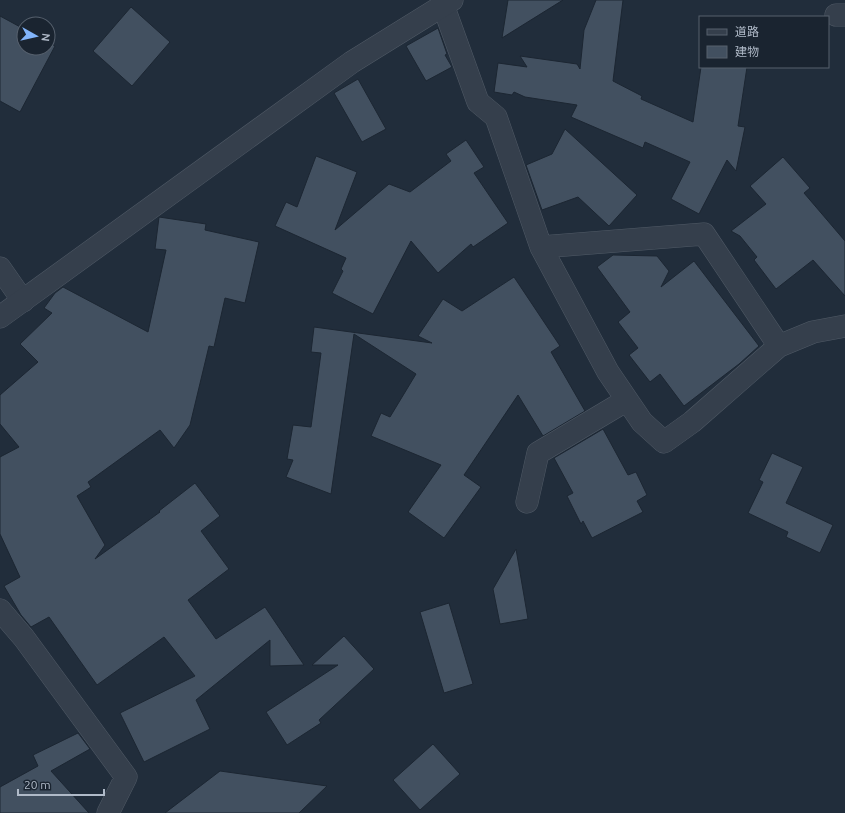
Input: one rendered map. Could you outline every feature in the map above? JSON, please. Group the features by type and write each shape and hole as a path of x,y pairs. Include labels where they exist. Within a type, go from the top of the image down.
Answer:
{"street":[{"path":"0,317 352,62 448,3 478,102 496,117 542,247 608,372 642,422 664,442 692,422 780,346 813,332 845,326"},
{"path":"542,247 704,234 780,346"},
{"path":"0,268 23,301"},
{"path":"527,502 538,453 627,400"},
{"path":"0,610 24,638 126,777 108,813"}],"building":[{"path":"508,0 563,0 502,38"},
{"path":"596,0 623,0 613,81 642,96 641,99 693,122 701,68 747,68 738,126 745,127 736,171 727,160 699,214 671,199 690,162 645,142 643,148 571,117 577,105 525,97 514,92 512,95 494,92 498,63 527,67 520,56 577,64 580,69 584,30"},
{"path":"131,7 170,42 132,86 93,51"},
{"path":"0,16 16,25 16,56 50,56 20,112 0,101"},
{"path":"438,28 447,54 445,55 452,67 426,81 406,46"},
{"path":"358,79 386,129 362,142 334,93"},
{"path":"565,129 637,195 609,226 578,197 542,210 526,165 552,154"},
{"path":"466,140 484,167 474,173 508,223 473,247 471,244 438,273 411,241 373,314 332,293 343,271 341,269 346,258 275,226 286,202 297,207 316,156 357,172 335,230 389,184 410,192 451,161 446,154"},
{"path":"783,157 810,188 804,193 845,241 845,296 813,260 776,289 754,260 757,257 740,236 731,231 766,204 750,186"},
{"path":"159,217 206,224 205,230 259,242 245,303 225,298 214,347 209,346 190,425 174,448 160,430 88,482 91,487 77,496 105,545 95,559 160,512 159,511 195,483 220,516 201,531 229,569 188,600 216,639 265,607 304,665 270,666 270,640 196,700 210,729 144,762 120,713 195,676 164,637 97,685 49,617 31,627 21,615 4,586 20,577 0,534 0,457 19,447 0,424 0,395 38,362 20,344 52,313 44,308 55,293 63,287 148,332 166,250 155,249"},
{"path":"613,255 657,256 669,271 661,287 694,261 759,346 739,364 684,406 660,374 650,382 629,355 638,348 618,322 630,312 597,267"},
{"path":"514,277 560,346 551,352 585,411 543,436 518,395 464,475 481,487 444,538 408,512 441,465 371,436 381,413 390,417 416,374 354,334 331,494 286,477 293,460 287,459 293,425 311,427 321,353 311,352 314,327 432,343 418,336 443,299 462,311"},
{"path":"603,429 628,475 636,472 647,495 637,501 643,512 592,538 583,521 581,524 567,496 573,493 554,458"},
{"path":"772,453 803,467 786,503 833,525 820,553 786,537 788,532 748,513 763,482 759,480"},
{"path":"516,549 528,619 500,624 493,589"},
{"path":"449,603 473,684 444,693 420,612"},
{"path":"344,636 374,669 319,720 321,723 287,745 266,712 338,665 312,665"},
{"path":"78,733 90,749 51,771 89,813 0,813 0,787 38,766 33,755"},
{"path":"433,744 460,774 420,810 393,780"},
{"path":"220,771 327,786 299,813 165,813"}]}
